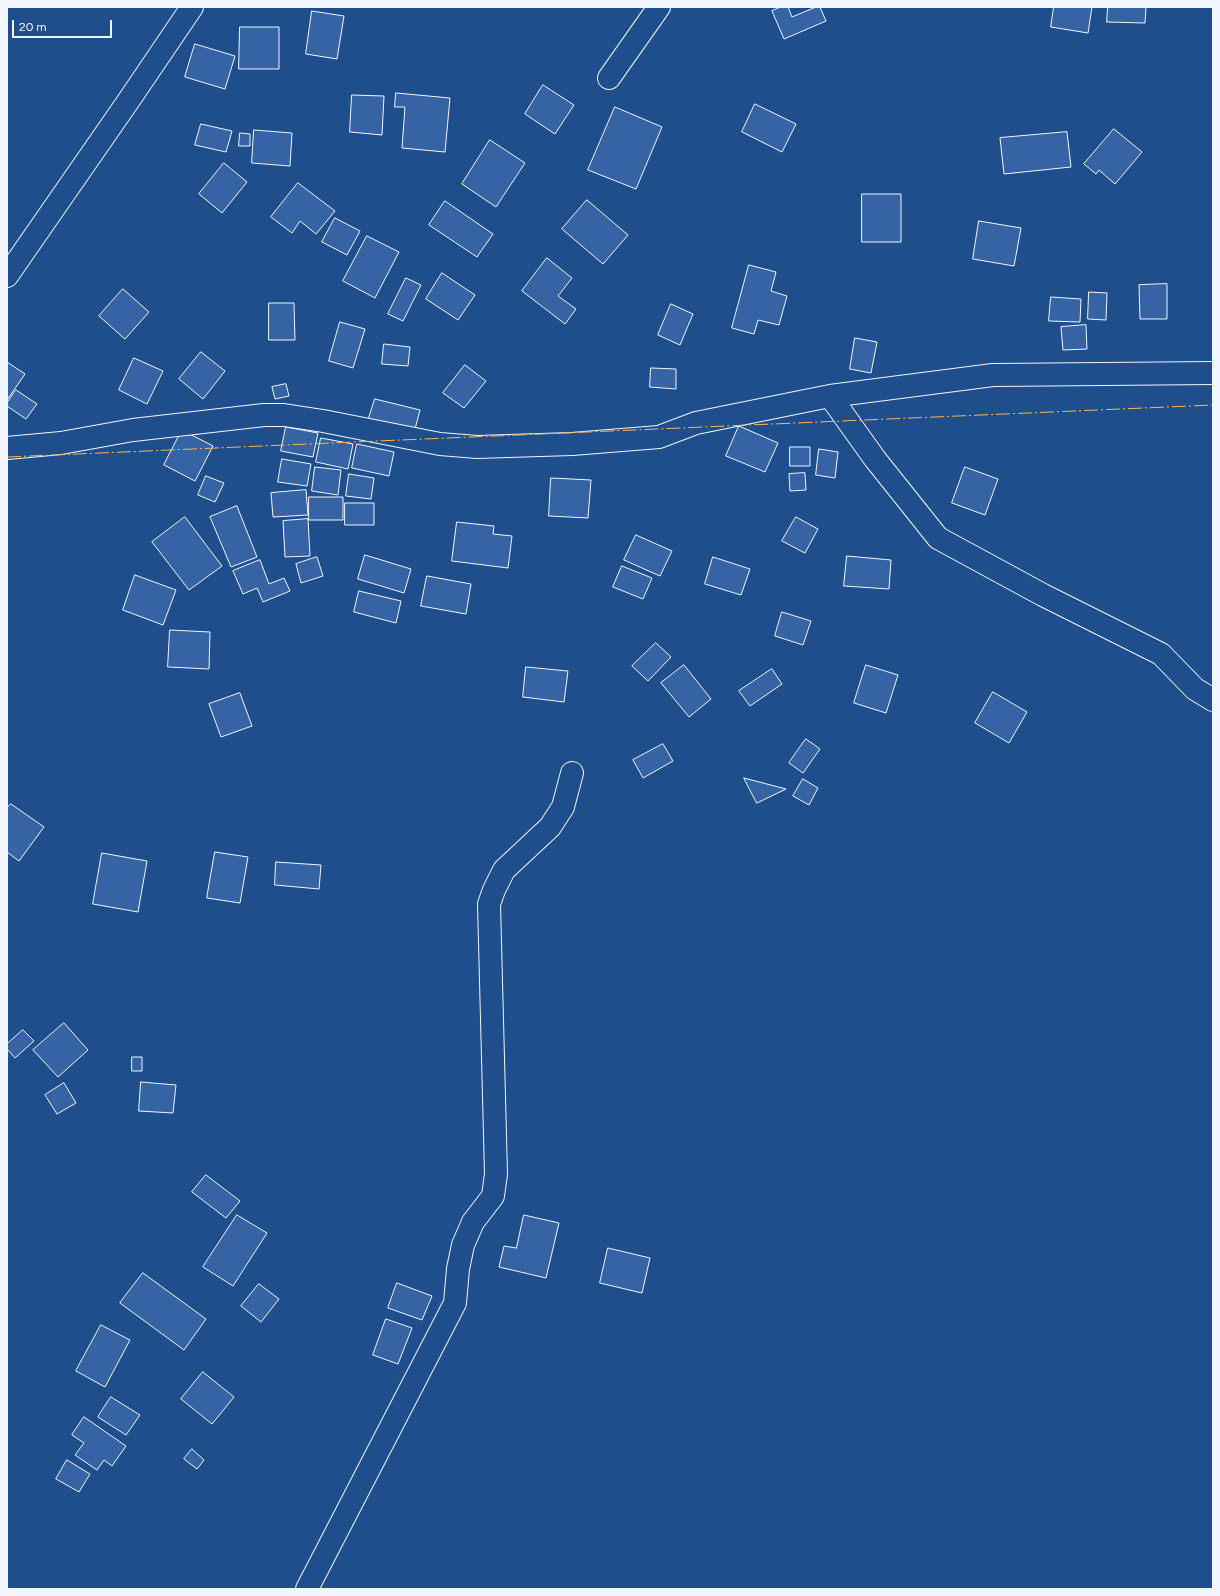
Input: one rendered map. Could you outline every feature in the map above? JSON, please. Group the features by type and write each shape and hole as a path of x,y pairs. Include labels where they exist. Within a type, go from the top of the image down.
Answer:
{"street":[{"path":"7,276 130,100 192,7"},
{"path":"609,78 659,7"},
{"path":"7,448 61,443 133,430 264,415 284,415 323,421 440,444 476,447 572,444 659,437 696,423 830,396 993,375 1213,373"},
{"path":"830,396 874,459 938,538 1043,596 1161,654 1195,689 1213,700"},
{"path":"307,1589 455,1303 458,1269 463,1245 473,1222 493,1196 496,1174 489,904 504,870 550,827 563,807 572,772"}],"building":[{"path":"781,7 788,7 792,17 816,7 820,7 826,21 784,39 772,11"},
{"path":"1054,7 1092,7 1088,33 1051,27"},
{"path":"1108,7 1146,7 1145,23 1107,22"},
{"path":"312,11 344,16 337,59 306,54"},
{"path":"240,27 279,27 279,69 239,69"},
{"path":"195,44 235,56 225,89 185,77"},
{"path":"543,85 574,105 555,134 525,114"},
{"path":"396,93 450,98 445,152 402,148 405,107 395,107"},
{"path":"352,95 384,96 382,135 350,132"},
{"path":"755,104 796,124 782,152 742,132"},
{"path":"615,107 662,127 636,189 588,170"},
{"path":"201,124 232,131 226,152 195,145"},
{"path":"1114,129 1142,152 1115,184 1099,170 1096,174 1084,164"},
{"path":"254,130 292,133 290,166 252,163"},
{"path":"1067,132 1071,167 1004,174 1000,138"},
{"path":"240,133 250,134 250,146 239,146"},
{"path":"490,140 525,163 496,207 462,184"},
{"path":"224,163 247,182 222,213 199,194"},
{"path":"298,183 335,211 316,234 300,221 292,233 271,217"},
{"path":"862,194 901,194 901,242 862,242"},
{"path":"587,200 628,235 603,264 562,229"},
{"path":"445,201 493,234 477,257 429,225"},
{"path":"335,218 360,231 347,255 322,242"},
{"path":"979,221 1021,228 1014,266 973,259"},
{"path":"367,236 399,252 375,298 343,281"},
{"path":"547,258 572,278 558,296 576,309 565,324 522,291"},
{"path":"749,265 776,272 771,291 787,296 779,325 758,320 754,334 732,328"},
{"path":"442,273 475,295 458,320 426,299"},
{"path":"406,278 421,285 403,321 388,314"},
{"path":"1167,284 1167,319 1140,319 1139,285"},
{"path":"123,289 149,312 125,339 99,316"},
{"path":"1089,292 1107,293 1106,320 1088,319"},
{"path":"1051,297 1081,299 1080,322 1049,321"},
{"path":"269,303 294,303 295,340 269,340"},
{"path":"671,304 693,314 680,345 658,335"},
{"path":"340,322 365,329 353,368 329,361"},
{"path":"1086,325 1087,349 1063,350 1061,327"},
{"path":"855,338 877,342 871,373 850,369"},
{"path":"384,344 410,347 408,366 382,364"},
{"path":"201,352 225,371 203,399 179,379"},
{"path":"134,358 163,371 147,404 119,390"},
{"path":"7,362 25,374 7,400"},
{"path":"465,365 486,381 464,408 443,393"},
{"path":"651,368 676,369 676,389 650,387"},
{"path":"286,384 289,396 275,399 272,387"},
{"path":"16,390 37,404 26,419 7,406 7,403"},
{"path":"375,399 420,410 414,433 368,421"},
{"path":"739,426 778,443 765,472 726,456"},
{"path":"286,427 318,433 313,457 281,451"},
{"path":"182,430 213,446 195,481 164,465"},
{"path":"321,438 353,444 348,469 316,462"},
{"path":"357,444 394,452 389,476 352,468"},
{"path":"790,447 810,447 810,466 790,466"},
{"path":"819,449 838,452 835,478 816,475"},
{"path":"282,459 311,464 307,486 278,482"},
{"path":"315,467 341,470 338,495 312,491"},
{"path":"965,467 998,479 985,515 952,503"},
{"path":"805,473 806,490 790,491 789,474"},
{"path":"349,474 374,478 371,499 346,496"},
{"path":"206,476 224,483 215,502 198,495"},
{"path":"551,478 591,480 588,518 549,516"},
{"path":"306,490 308,515 273,517 271,493"},
{"path":"309,497 343,497 343,520 309,520"},
{"path":"345,503 374,503 374,525 345,525"},
{"path":"237,506 257,557 231,567 210,517"},
{"path":"185,517 222,566 189,590 152,542"},
{"path":"796,517 818,529 805,553 782,541"},
{"path":"308,519 310,556 285,557 283,521"},
{"path":"457,522 494,526 493,534 512,536 508,568 452,561"},
{"path":"636,535 672,551 660,576 624,560"},
{"path":"365,555 411,569 404,593 358,579"},
{"path":"847,556 891,560 889,589 844,586"},
{"path":"317,557 323,576 301,583 296,564"},
{"path":"713,557 750,569 741,595 705,584"},
{"path":"260,560 269,584 284,578 290,591 263,602 257,588 243,594 233,571"},
{"path":"622,566 652,578 643,599 613,587"},
{"path":"135,575 176,590 163,625 123,610"},
{"path":"427,576 471,584 466,614 421,606"},
{"path":"359,591 401,601 396,623 354,612"},
{"path":"782,612 811,621 803,645 775,636"},
{"path":"170,630 210,632 209,669 168,667"},
{"path":"656,643 671,657 648,681 632,666"},
{"path":"684,665 711,699 689,717 661,683"},
{"path":"866,665 898,675 886,713 854,703"},
{"path":"526,667 568,671 564,702 523,697"},
{"path":"772,669 782,684 750,706 739,691"},
{"path":"993,692 1027,712 1009,743 975,723"},
{"path":"240,693 252,726 221,737 209,704"},
{"path":"806,739 820,749 803,773 789,763"},
{"path":"663,744 673,761 643,778 633,760"},
{"path":"744,778 786,789 757,803"},
{"path":"803,779 818,788 809,805 793,796"},
{"path":"11,804 44,827 19,861 7,852 7,808"},
{"path":"215,852 248,857 240,903 207,898"},
{"path":"102,853 147,861 138,912 93,904"},
{"path":"276,862 321,865 319,889 275,885"},
{"path":"64,1023 88,1050 58,1077 33,1050"},
{"path":"23,1030 34,1041 15,1058 7,1049 7,1044"},
{"path":"132,1057 142,1057 142,1071 132,1071"},
{"path":"141,1082 176,1085 173,1113 139,1111"},
{"path":"64,1083 76,1103 57,1114 45,1095"},
{"path":"206,1175 240,1201 226,1218 192,1192"},
{"path":"237,1215 267,1233 233,1286 203,1267"},
{"path":"524,1215 559,1223 546,1278 499,1267 504,1246 516,1248"},
{"path":"608,1248 650,1258 642,1293 600,1283"},
{"path":"143,1273 206,1319 184,1350 120,1303"},
{"path":"397,1283 432,1296 422,1320 388,1308"},
{"path":"259,1284 279,1299 261,1322 241,1306"},
{"path":"386,1319 412,1328 398,1364 373,1355"},
{"path":"101,1325 130,1340 105,1387 76,1371"},
{"path":"203,1372 234,1397 212,1424 181,1399"},
{"path":"111,1397 140,1415 126,1435 98,1417"},
{"path":"84,1417 126,1446 112,1466 104,1460 97,1470 75,1455 84,1443 72,1435"},
{"path":"192,1449 204,1460 197,1469 184,1459"},
{"path":"67,1460 90,1474 79,1492 56,1479"}],"power":[{"path":"7,457 1213,405"}]}
